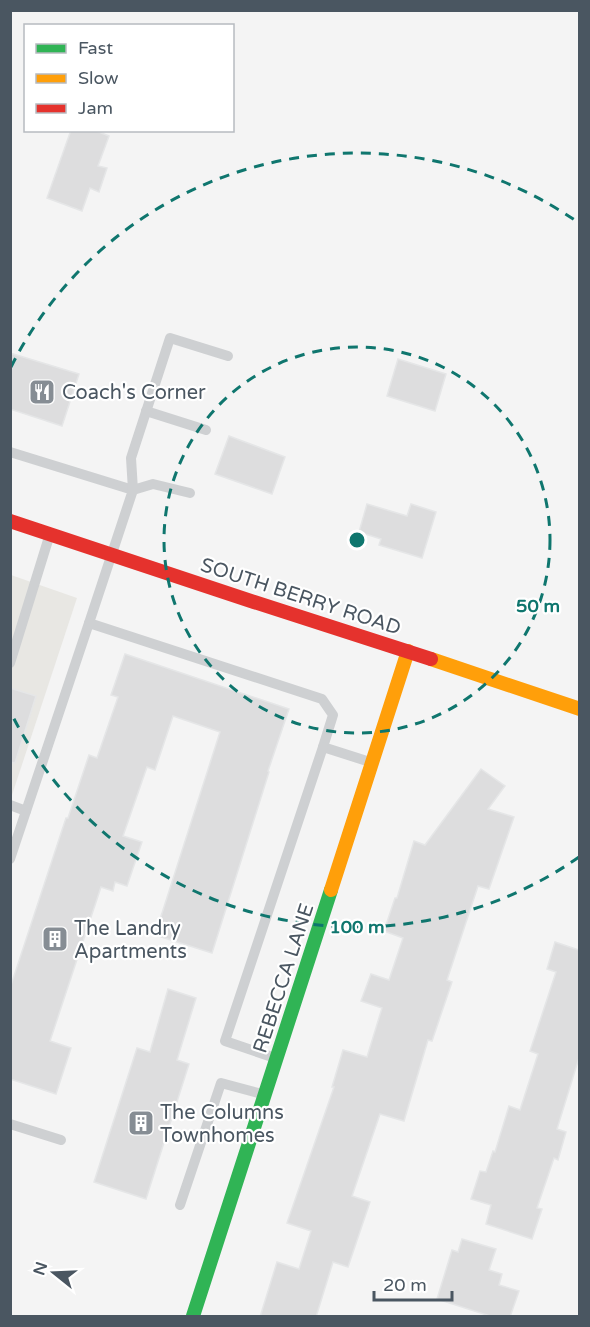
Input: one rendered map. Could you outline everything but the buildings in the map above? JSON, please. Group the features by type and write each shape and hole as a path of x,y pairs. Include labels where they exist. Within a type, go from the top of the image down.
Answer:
{"street":[{"name":"SOUTH BERRY ROAD","path":"10,521 579,709"},
{"name":"REBECCA LANE","path":"193,1317 408,651"}],"lane":[{"path":"10,859 133,490 131,458 171,338 228,356"},
{"path":"146,411 206,430"},
{"path":"10,452 133,490 153,484 190,493"},
{"path":"10,663 50,534"},
{"path":"89,623 322,699 333,715 225,1041 277,1058"},
{"path":"323,747 373,763"},
{"path":"10,806 26,811"},
{"path":"180,1205 221,1083 265,1095"},
{"path":"10,1124 61,1140"}],"shaded area":[{"path":"11,575 77,598 11,798"}],"traffic: fast":[{"path":"193,1316 331,890"}],"traffic: slow":[{"path":"331,890 408,651"},
{"path":"431,659 580,709"}],"traffic: jam":[{"path":"10,521 431,659"}],"place":[{"name":"Coach's Corner","path":"42,392"},
{"name":"The Landry Apartments","path":"55,939"},
{"name":"The Columns Townhomes","path":"141,1123"}]}
